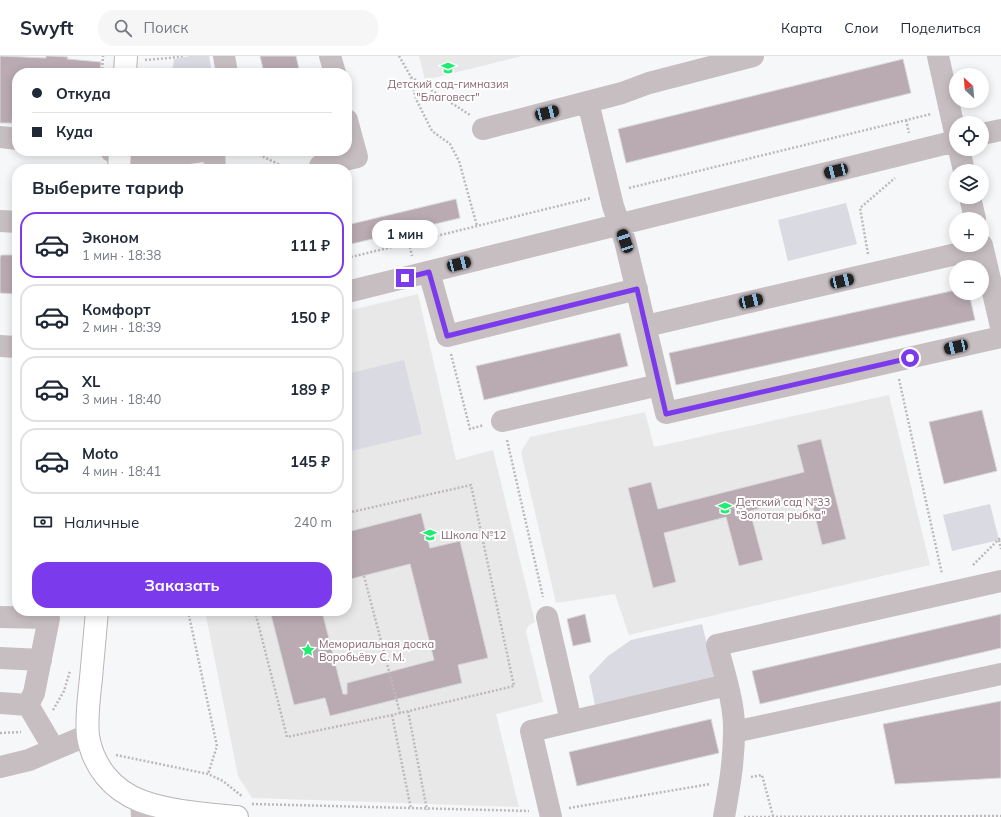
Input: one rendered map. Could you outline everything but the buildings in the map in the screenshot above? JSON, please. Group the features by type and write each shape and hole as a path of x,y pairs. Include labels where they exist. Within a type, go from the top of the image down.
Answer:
{"main road":[{"path":"125,68 126,56"},
{"path":"98,616 90,696 90,743 98,765 105,777 142,809 164,808 237,817"}],"street":[{"path":"224,56 226,68"},
{"path":"330,56 334,68"},
{"path":"488,128 622,93 649,83 753,56"},
{"path":"938,56 951,116"},
{"path":"588,102 610,193 625,241 666,414 1001,337"},
{"path":"989,133 1001,130"},
{"path":"0,137 12,138"},
{"path":"329,164 357,158 352,139"},
{"path":"352,291 949,143"},
{"path":"118,156 140,160 168,156"},
{"path":"0,221 12,222"},
{"path":"646,326 962,252"},
{"path":"984,252 997,288 1001,327"},
{"path":"429,272 447,336 637,289"},
{"path":"0,346 12,347"},
{"path":"502,421 659,385"},
{"path":"724,817 730,780 734,732 733,711 718,645 1001,581"},
{"path":"0,617 49,618 34,693 28,705"},
{"path":"547,617 571,721"},
{"path":"0,658 41,660"},
{"path":"734,732 1001,674"},
{"path":"550,814 531,731 727,685"},
{"path":"0,703 28,705"},
{"path":"28,705 54,749"},
{"path":"0,766 29,760 54,749 90,743"}],"path":[{"path":"102,68 103,56"},
{"path":"399,56 412,77 416,99 432,131 450,144 459,160 477,226"},
{"path":"412,77 488,128"},
{"path":"352,257 928,114 950,113"},
{"path":"906,120 913,151"},
{"path":"262,156 278,164"},
{"path":"872,274 860,208 898,175"},
{"path":"447,336 470,429 502,421 547,617"},
{"path":"895,361 946,593"},
{"path":"256,616 287,737 392,715 514,686 471,485 352,512"},
{"path":"1000,538 1001,550"},
{"path":"972,566 1000,538"},
{"path":"364,576 400,713"},
{"path":"189,616 217,746 208,774"},
{"path":"41,726 51,714 64,691 70,664"},
{"path":"408,711 428,810"},
{"path":"392,715 411,809"},
{"path":"90,743 208,774 223,781 252,805 550,814 762,775 773,816"},
{"path":"742,817 1001,816"}],"shaded area":[{"path":"190,56 209,56 211,68 173,68 174,59"},
{"name":"Детский сад-гимназия \"Благовест\"","path":"419,56 522,56 425,80"},
{"path":"846,203 857,244 788,261 778,220"},
{"name":"Школа №12","path":"418,294 456,460 493,450 535,622 528,626 526,632 543,702 496,714 519,807 252,798 238,776 206,616 352,616 352,310"},
{"path":"404,360 422,434 352,451 352,373"},
{"name":"Детский сад №33 \"Золотая рыбка\"","path":"889,395 930,565 629,635 615,594 556,603 521,452 530,437 645,412 654,447"},
{"path":"990,504 999,540 952,551 943,515"},
{"path":"702,624 715,677 595,705 589,676 608,656 631,640"}],"place":[{"name":"Детский сад-гимназия \"Благовест\"","path":"448,68"},
{"name":"Детский сад №33 \"Золотая рыбка\"","path":"725,508"},
{"name":"Школа №12","path":"430,535"},
{"name":"Мемориальная доска Воробьёву С. М.","path":"308,650"}],"route":[{"path":"405,278 429,272 447,336 637,289 666,414 910,358"}]}
